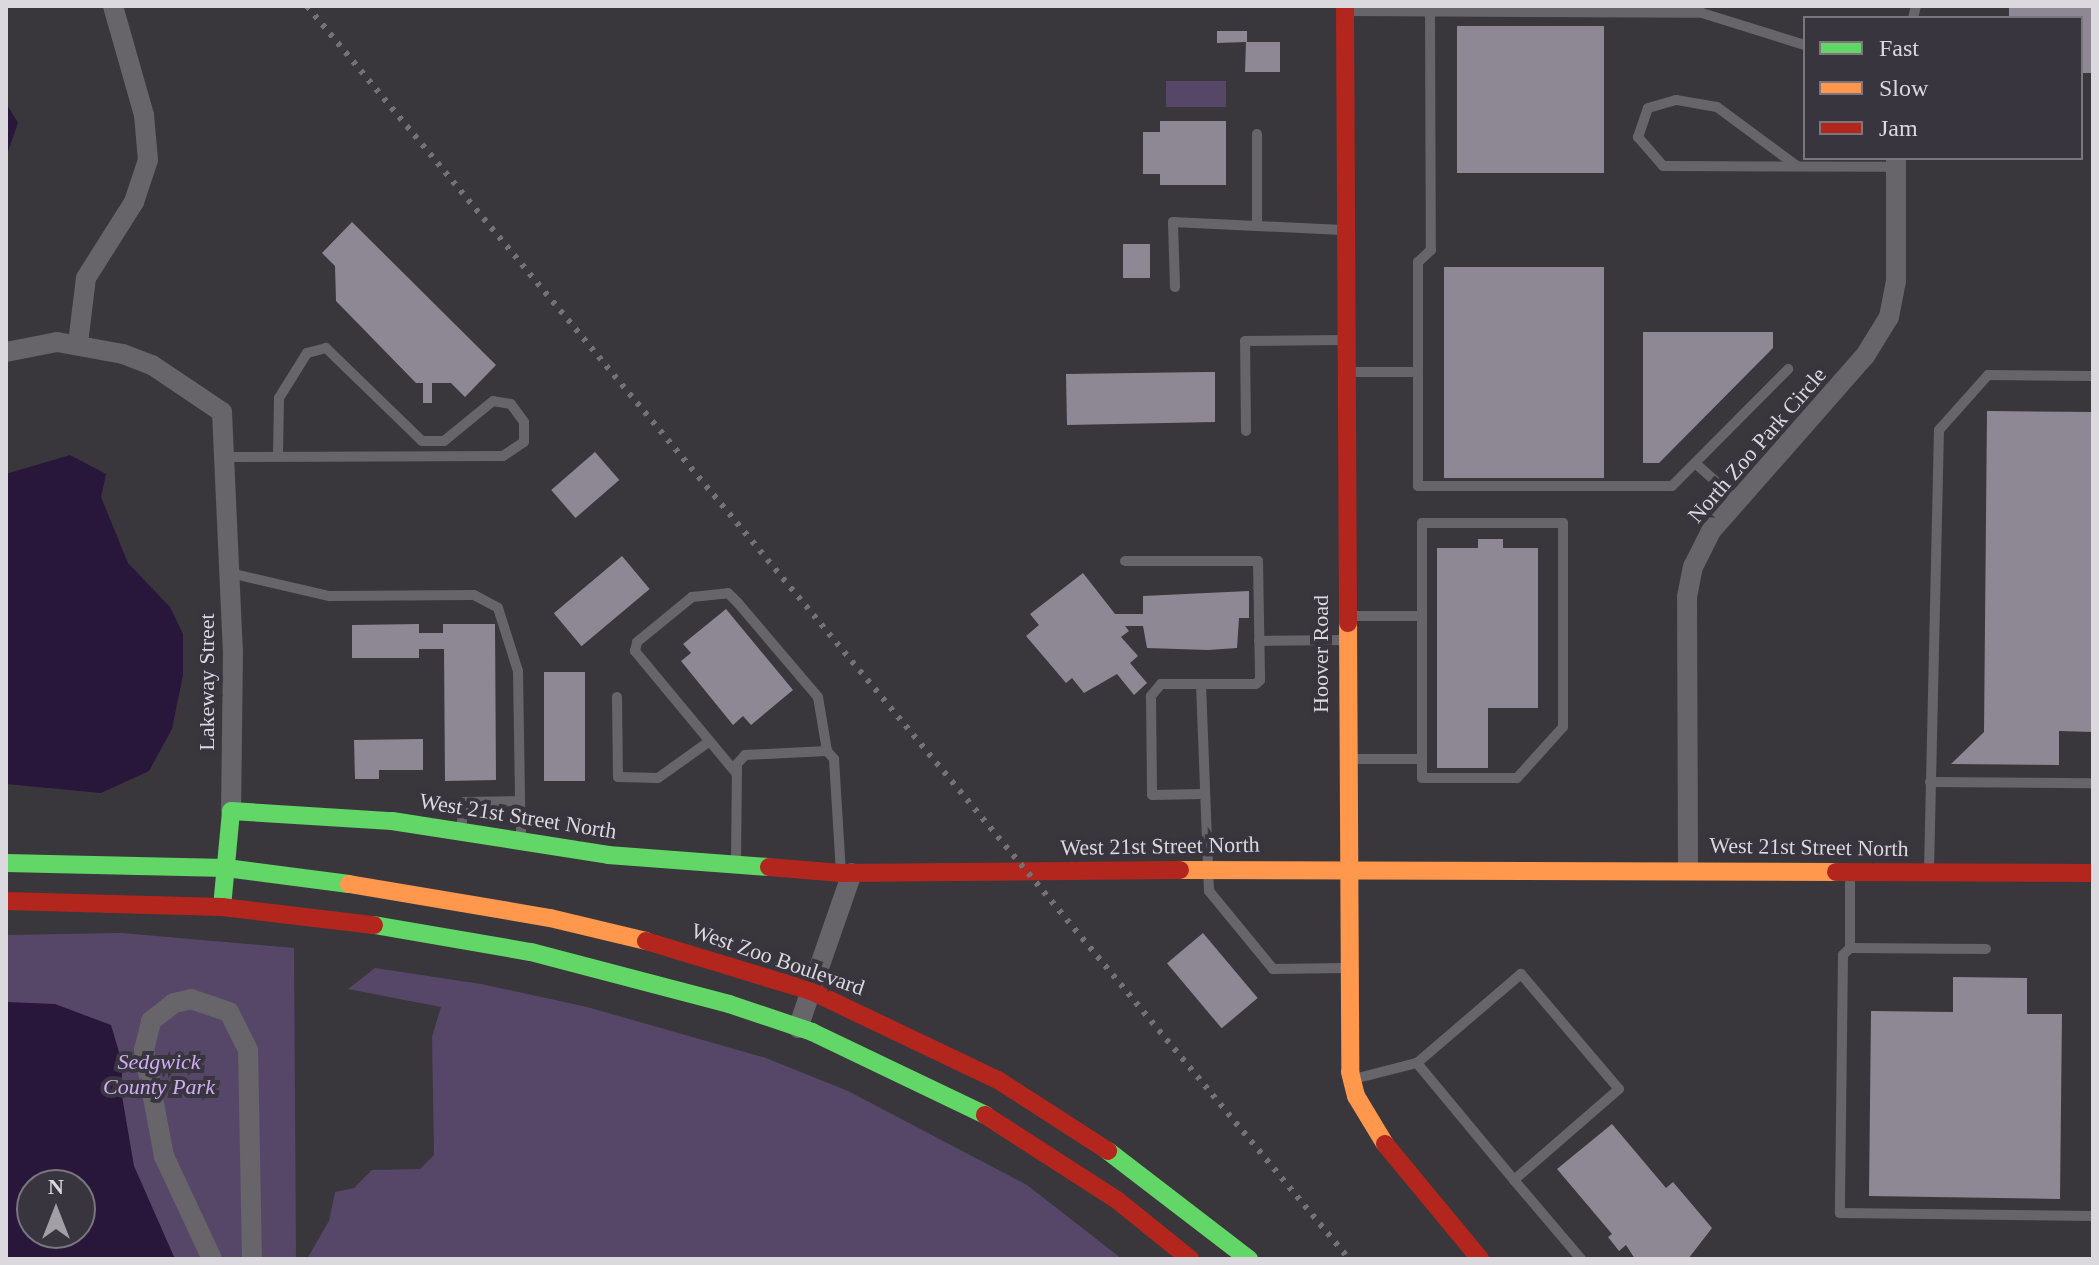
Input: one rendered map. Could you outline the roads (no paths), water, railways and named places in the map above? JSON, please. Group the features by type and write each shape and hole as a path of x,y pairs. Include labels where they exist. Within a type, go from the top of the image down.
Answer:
{"street":[{"path":"6,352 78,343 90,269 134,202 148,160 144,115 113,6"},
{"name":"Hoover Road","path":"1345,8 1345,759 1347,968 1352,1080 1378,1136 1480,1259"},
{"name":"North Zoo Park Circle","path":"1688,870 1687,597 1693,567 1711,531 1865,356 1889,317 1896,281 1896,162"},
{"name":"Lakeway Street","path":"78,343 152,365 222,412 227,457 230,573 231,811 222,907"},
{"name":"West 21st Street North","path":"231,811 379,820 522,843 736,867 846,873 1208,869 2093,873"},
{"path":"6,863 226,868"},
{"name":"West Zoo Boulevard","path":"226,868 399,890 550,918 695,953 811,991 911,1034 1074,1124 1249,1259"},
{"path":"798,1028 846,873"},
{"path":"6,901 222,907 395,928 531,952 650,980 798,1028 982,1113 1117,1200 1190,1259"},
{"path":"212,1259 164,1156 149,1096 144,1050 151,1021 163,1009 191,999 207,1000 229,1012 248,1050 252,1259"}],"lane":[{"path":"1345,8 1702,13 1803,44"},
{"path":"1430,11 1431,250 1418,262 1418,486 1672,486 1788,369"},
{"path":"1797,166 1717,107 1676,100 1648,108 1638,137 1663,166 1797,166 1896,162"},
{"path":"1257,134 1257,225"},
{"path":"1175,287 1173,222 1345,230"},
{"path":"1246,431 1245,341 1345,340"},
{"path":"227,457 278,454 503,456 524,442 524,422 511,404 493,401 444,441 422,441 326,348 307,353 279,398 278,454"},
{"path":"1345,372 1418,372"},
{"path":"1929,872 1939,430 1988,375 2093,376"},
{"path":"1695,463 1738,501"},
{"path":"1422,523 1563,523 1563,727 1517,778 1422,778 1422,759 1422,523"},
{"path":"1125,561 1258,561 1256,684 1161,684 1151,696 1152,795 1202,794"},
{"path":"230,573 329,596 485,598 498,608 518,671 522,843"},
{"path":"737,774 707,743 635,651 637,642 692,597 712,592 728,593 818,697 827,751 835,773 846,873"},
{"path":"1345,616 1422,616"},
{"path":"1259,641 1345,640"},
{"path":"1201,684 1202,794 1209,891 1273,969 1347,968"},
{"path":"617,697 618,777 658,778 707,743"},
{"path":"736,867 737,774 745,755 827,751"},
{"path":"1345,759 1422,759"},
{"path":"1930,782 2093,783"},
{"path":"461,833 464,802 520,801"},
{"path":"1850,871 1850,948 1843,955 1840,1213 2093,1216"},
{"path":"1850,948 1986,949"},
{"path":"1352,1080 1417,1063 1521,974 1619,1089 1514,1180"},
{"path":"1417,1063 1581,1259"}],"railway":[{"path":"307,6 1349,1259"}],"park label":[{"name":"Sedgwick County Park","path":"159,1074"}]}
